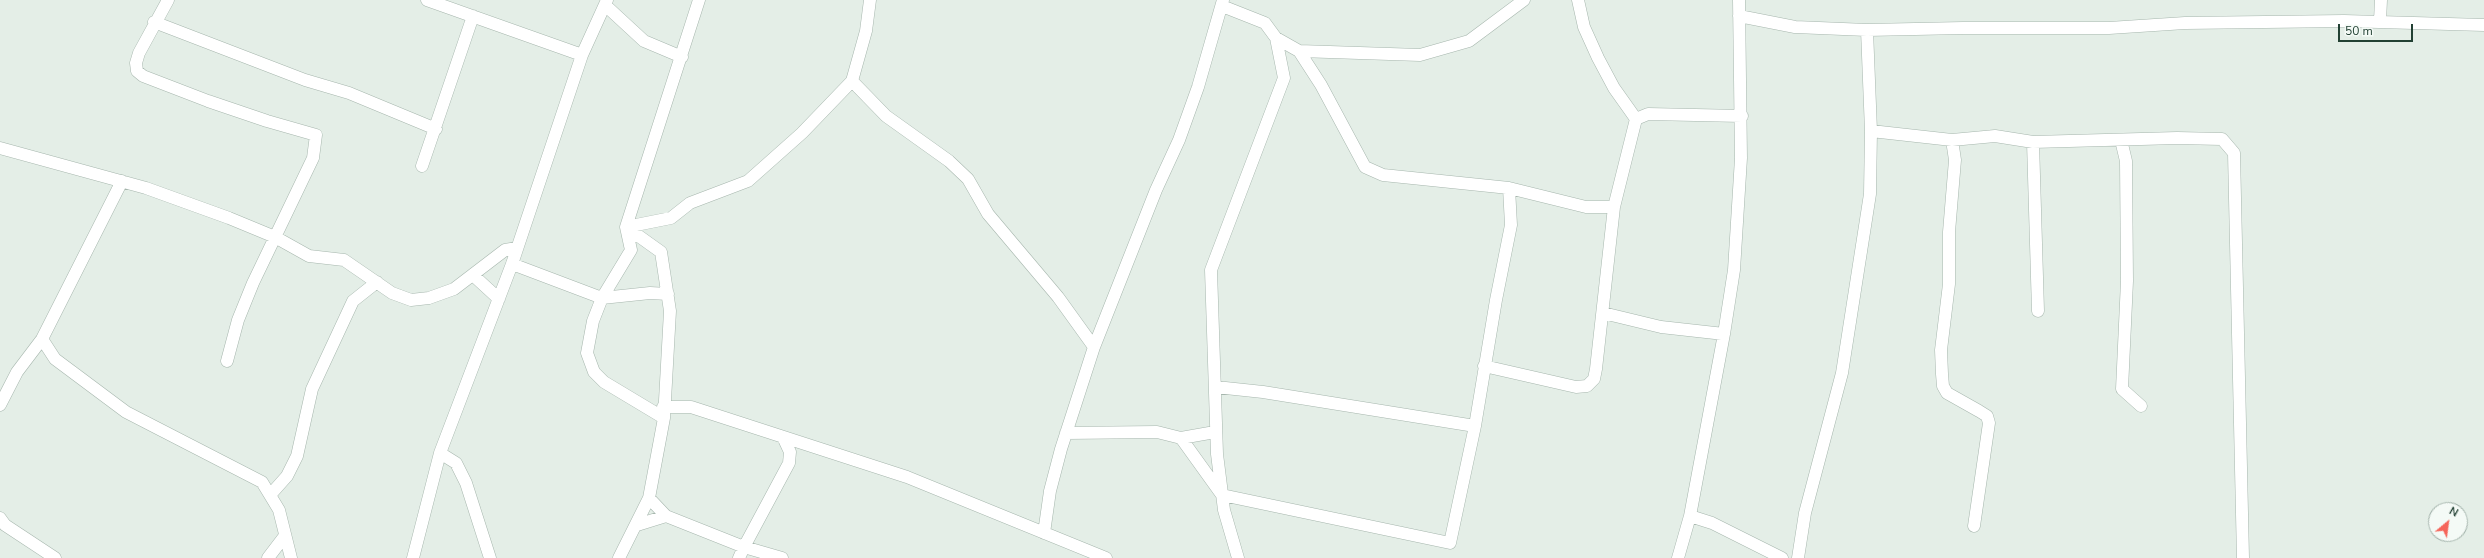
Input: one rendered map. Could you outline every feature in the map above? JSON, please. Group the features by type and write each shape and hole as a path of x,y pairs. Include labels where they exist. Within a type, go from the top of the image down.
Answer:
{"street":[{"path":"168,0 154,22 136,63 137,71 143,76 267,121 316,135 313,158 275,237 238,320 227,361"},
{"path":"427,0 582,55"},
{"path":"699,0 682,57 626,227 632,250 602,298 593,321 587,353 594,372 604,382 663,412 690,407 907,477 1107,558"},
{"path":"626,227 671,218 690,203 748,181 802,133 852,81 866,31 870,0"},
{"path":"1299,51 1420,54 1469,41 1524,0"},
{"path":"1484,366 1576,387 1587,386 1594,379 1603,313 1614,207 1636,119 1614,88 1598,58 1584,27 1578,0"},
{"path":"1678,558 1690,516 1724,334 1734,270 1742,116 1739,0"},
{"path":"2380,20 2381,0"},
{"path":"413,558 440,453 512,264 582,55 606,3 644,42 682,57"},
{"path":"1044,533 1050,491 1066,433 1094,347 1156,190 1179,140 1198,87 1222,3 1265,23 1276,38 1299,51 1321,85 1365,167 1383,175 1509,188 1586,207 1614,207"},
{"path":"422,166 436,129 473,16"},
{"path":"1739,16 1795,27 1867,30 2102,28 2185,23 2380,20 2484,25"},
{"path":"154,22 305,80 349,93 436,129"},
{"path":"1798,558 1805,513 1842,374 1870,194 1871,131 1867,30"},
{"path":"1238,558 1222,495 1215,432 1216,387 1211,270 1284,78 1276,38"},
{"path":"852,81 886,116 949,161 968,179 988,214 1058,297 1094,347"},
{"path":"1636,119 1648,114 1742,116"},
{"path":"1871,131 1952,140 1995,136 2033,142 2177,138 2222,139 2234,153 2243,558"},
{"path":"1952,140 1954,160 1949,232 1950,284 1941,350 1942,374 1943,386 1947,393 1987,416 1989,423 1974,526"},
{"path":"2121,140 2126,161 2127,281 2122,389 2141,406"},
{"path":"2033,142 2038,311"},
{"path":"0,148 26,157 122,181 230,218 275,237 309,256 344,260 403,298 417,300 454,289 474,276 504,250 517,248"},
{"path":"0,405 17,372 42,339 122,181"},
{"path":"1181,438 1222,495 1450,543 1475,426 1484,366 1512,225 1509,188"},
{"path":"619,558 637,525 649,498 663,412 670,311 661,252 626,227"},
{"path":"512,264 602,298 650,293 668,294"},
{"path":"474,276 499,299"},
{"path":"271,494 287,476 297,456 312,389 353,302 377,282"},
{"path":"1603,313 1661,327 1724,334"},
{"path":"42,339 55,359 126,412 262,482 271,494 278,510 284,537 291,558"},
{"path":"1216,387 1262,392 1475,426"},
{"path":"1066,433 1157,432 1181,438 1215,432"},
{"path":"739,558 789,463 790,452 783,437"},
{"path":"440,453 456,463 466,483 490,558"},
{"path":"649,498 666,516 744,546 782,558"},
{"path":"637,525 666,516"},
{"path":"1690,516 1712,523 1782,558"},
{"path":"0,518 5,525 55,558"},
{"path":"268,558 284,537"}]}
